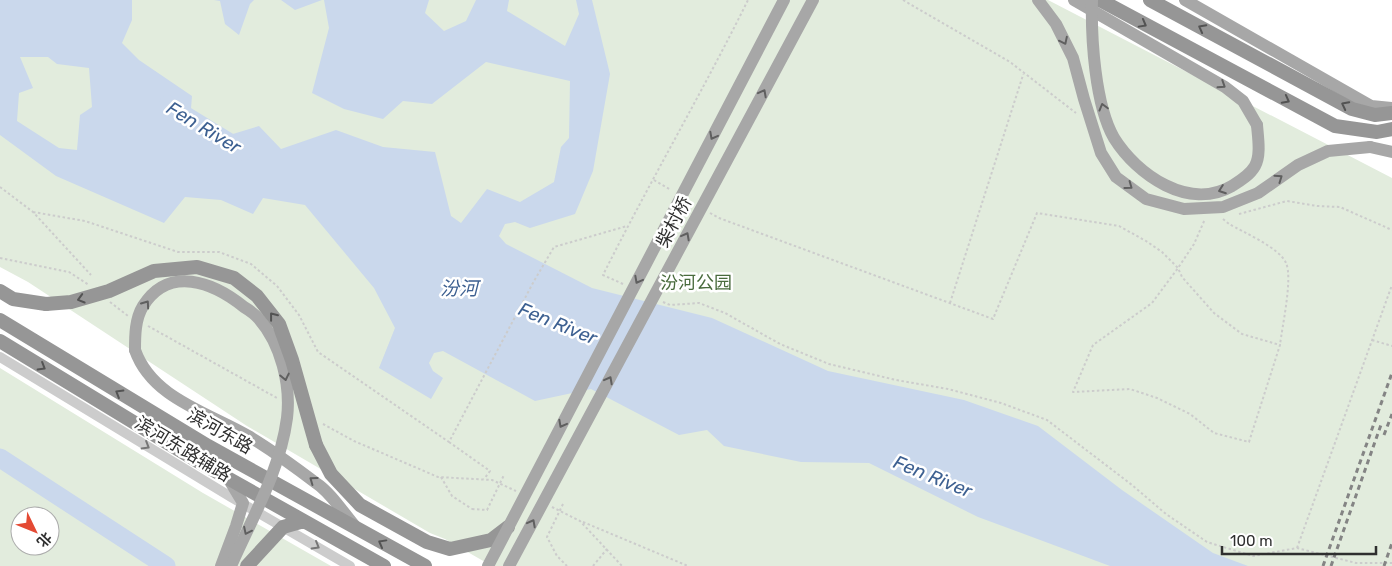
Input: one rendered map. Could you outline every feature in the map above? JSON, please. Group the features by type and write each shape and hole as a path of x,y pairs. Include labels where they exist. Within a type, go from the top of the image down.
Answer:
{"highway":[{"path":"1100,0 1336,126 1377,132 1392,129"},
{"path":"1150,0 1352,109 1375,115 1392,113"},
{"path":"0,291 13,298 46,304 71,302 109,291 154,271 198,267 234,278 257,296 278,324 292,360 316,445 331,474 360,505 427,542 450,549 491,540 508,527"},
{"name":"滨河东路","path":"0,320 208,446 424,566"},
{"name":"滨河东路","path":"0,341 228,478 384,566"},
{"path":"247,566 266,543 283,527 304,521"}],"main road":[{"name":"柴村桥","path":"488,566 784,0"},
{"name":"柴村桥","path":"510,566 813,0"},
{"path":"1038,0 1056,24 1073,58 1101,153 1116,177 1146,198 1184,209 1223,207 1258,193 1298,165 1328,152 1370,147 1392,152"},
{"path":"1074,0 1225,86 1243,101 1257,125 1259,150 1255,166 1242,180 1222,192 1198,196 1177,190 1157,181 1135,165 1114,137 1104,110 1097,81 1092,28 1092,0"},
{"path":"1185,0 1371,106 1392,108"},
{"path":"230,566 268,488 282,446 287,417 287,387 280,352 259,318 233,298 212,286 185,280 159,288 142,307 136,328 134,350 139,362 153,379 171,395 250,437 318,484 357,529"},
{"path":"220,566 243,504 228,478"}],"street":[{"name":"滨河东路辅路","path":"0,356 243,504 350,566"}],"path":[{"path":"628,286 603,275 627,226 654,180 748,0"},
{"path":"903,0 1010,62 1079,115"},
{"path":"950,303 1024,72"},
{"path":"654,180 678,194"},
{"path":"0,186 33,212 92,275"},
{"path":"1236,214 1287,200 1317,206 1340,207 1392,230"},
{"path":"703,208 720,218 993,319 1036,213 1119,226 1154,246 1178,268 1182,277 1214,313 1242,334 1280,345"},
{"path":"1211,218 1205,218 1194,244 1152,303 1093,345 1073,392 1130,389 1157,398 1190,414 1214,433 1250,442 1280,345 1288,282 1286,263 1274,249 1228,224 1221,217 1229,216"},
{"path":"486,374 554,247 627,226"},
{"path":"1297,548 1392,285"},
{"path":"661,301 670,305 699,303 725,313 780,344 829,364 1001,403 1047,420 1132,485 1166,514 1208,542 1253,556 1297,548 1356,563 1392,563"},
{"path":"1372,340 1392,346"},
{"path":"449,442 490,470 484,479"},
{"path":"441,477 452,496 472,509 487,510 504,475"},
{"path":"563,504 547,537 557,556 568,566"},
{"path":"580,521 688,566"},
{"path":"593,566 607,549"}],"green space":[{"name":"汾河公园","path":"0,0 1048,0 1392,178 1392,566 492,566 445,539 430,533 247,426 28,282 0,267"},
{"path":"0,368 203,493 331,566 0,566"}],"water":[{"name":"汾河","path":"0,0 132,0 132,20 122,43 139,60 192,96 190,121 213,140 259,126 281,149 336,130 383,147 435,152 451,216 461,223 487,189 520,202 554,182 561,147 569,138 570,81 486,62 432,104 403,101 383,119 344,109 312,93 329,28 324,0 429,0 425,13 444,31 466,21 476,0 509,0 507,11 565,46 579,14 576,0 592,0 610,74 593,171 575,214 530,228 515,222 505,224 499,236 506,244 592,288 712,318 828,371 964,400 1038,426 1122,490 1213,553 1248,566 1110,566 978,517 869,463 801,462 724,446 707,430 679,435 591,389 535,401 443,351 434,353 429,363 433,371 443,378 431,399 379,368 395,328 374,288 305,205 263,198 253,214 221,200 185,197 164,223 56,176 0,135","holes":["20,57 48,57 57,64 89,68 92,107 80,115 77,150 59,148 17,121 19,93 33,88"]},
{"path":"214,0 254,0 250,4 239,35 225,24 220,1"},
{"path":"281,0 322,0 295,10"}],"waterway":[{"name":"Fen River","path":"168,105 243,151"},
{"path":"0,458 166,566"}],"railway":[{"path":"1323,566 1392,373"},
{"path":"1384,435 1392,414"},
{"path":"1331,566 1382,422"},
{"path":"1384,566 1392,543"}]}
